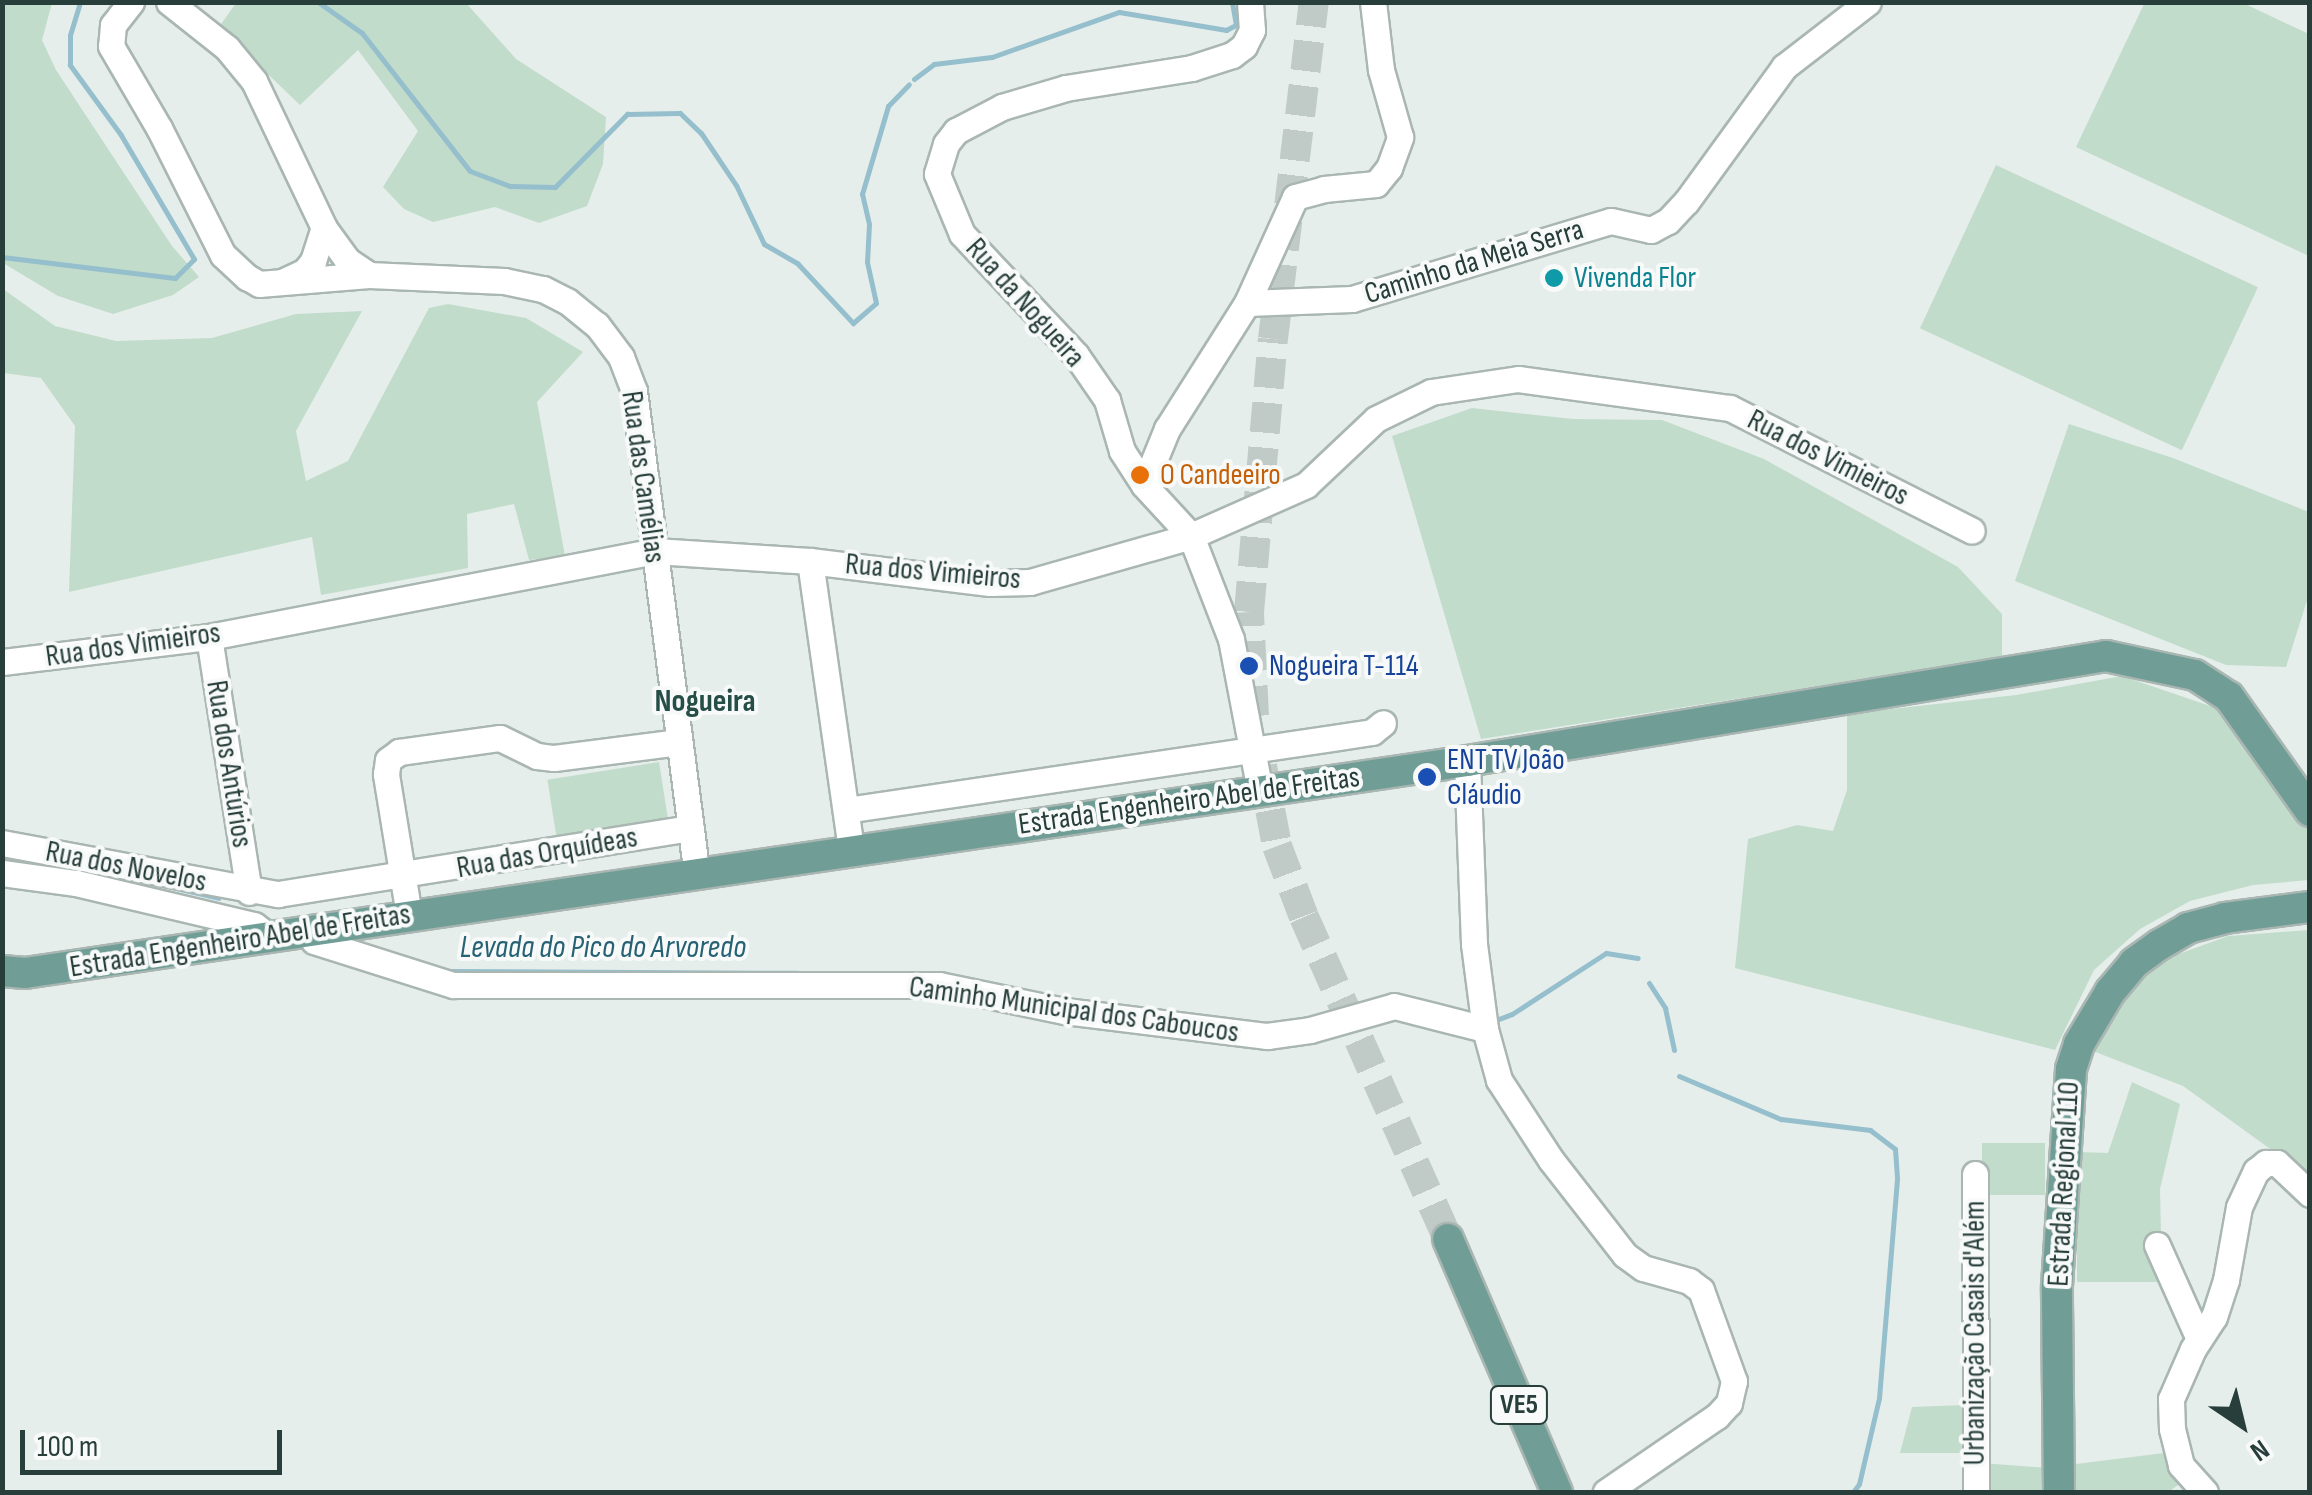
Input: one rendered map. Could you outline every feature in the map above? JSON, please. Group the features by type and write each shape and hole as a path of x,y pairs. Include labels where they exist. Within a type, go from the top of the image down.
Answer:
{"main road":[{"name":"Estrada Engenheiro Abel de Freitas","path":"2,971 25,973 697,876 851,848 1467,761 2106,656 2195,674 2229,697 2310,811"},
{"name":"Estrada Regional 110","path":"2059,1492 2057,1286 2071,1069 2079,1044 2110,992 2134,963 2158,945 2188,928 2225,918 2310,907"},
{"name":"VE5","path":"1448,1239 1558,1492"}],"street":[{"name":"Rua das Camélias","path":"130,2 113,25 111,46 160,128 223,256 259,284 369,274 486,279 544,289 597,326 621,357 634,391 697,876"},
{"path":"169,2 227,48 254,81 324,228 347,260 369,274"},
{"name":"Rua da Nogueira","path":"1250,2 1252,30 1244,46 1232,55 1192,68 1066,88 1002,107 956,131 940,162 939,185 962,234 1076,354 1107,400 1122,452 1144,485 1191,536 1231,639 1260,790"},
{"path":"1144,485 1168,429 1247,304 1279,224 1295,197 1324,189 1376,184 1389,168 1400,136 1381,70 1373,2"},
{"name":"Caminho da Meia Serra","path":"1247,304 1352,298 1611,221 1651,230 1686,202 1784,67 1868,2"},
{"path":"284,280 305,271 313,261 324,228"},
{"name":"Rua dos Vimieiros","path":"2,662 208,637 654,551 810,561 990,583 1030,582 1191,536 1306,485 1376,419 1431,392 1518,378 1730,408 1972,531"},
{"path":"810,561 851,848"},
{"name":"Rua dos Antúrios","path":"208,637 249,892"},
{"path":"846,810 1372,732 1382,722"},
{"path":"410,915 386,774 388,760 399,752 500,738 537,756 554,758 680,742"},
{"path":"1467,761 1474,944 1484,1028 1499,1080 1603,1229 1642,1268 1668,1273 1701,1290 1734,1381 1729,1402 1717,1416 1606,1492"},
{"name":"Rua das Orquídeas","path":"249,892 278,894 403,877 691,828"},
{"name":"Rua dos Novelos","path":"2,843 249,892"},
{"path":"2,873 76,883 254,925 270,937"},
{"name":"Caminho Municipal dos Caboucos","path":"311,931 314,941 453,984 939,985 1066,1010 1267,1036 1310,1030 1394,1006 1484,1028"},
{"path":"2205,1492 2182,1465 2171,1413 2178,1379 2214,1317 2226,1280 2239,1207 2256,1172 2266,1164 2277,1164 2310,1194"},
{"name":"Urbanização Casais d'Além","path":"1975,1174 1976,1492"},
{"path":"2157,1246 2199,1339"}],"green space":[{"path":"3,2 52,3 42,40 56,70 172,246 199,277 173,295 113,314 58,296 3,263"},
{"path":"2145,2 2243,3 2309,34 2309,256 2076,147"},
{"path":"236,3 466,3 516,59 606,117 603,164 587,206 539,223 495,207 433,222 404,209 383,187 418,131 358,50 300,105 219,27"},
{"path":"1996,165 2258,287 2182,450 1920,328"},
{"path":"3,289 55,326 116,341 212,338 296,314 362,311 296,431 306,481 348,461 429,308 448,304 526,318 583,352 537,402 565,556 529,560 514,504 467,514 468,568 321,595 312,537 69,592 75,426 41,378 3,373"},
{"path":"1472,408 1573,419 1662,420 1764,459 1958,567 2002,614 2002,657 1481,739 1392,436"},
{"path":"2069,424 2173,458 2309,512 2309,594 2286,667 2226,665 2015,581"},
{"path":"2122,676 2222,710 2309,824 2309,880 2253,885 2190,901 2140,929 2094,970 2055,1050 1735,968 1748,839 1797,825 1833,831 1847,790 1847,714 2016,695"},
{"path":"659,762 669,822 557,840 547,780"},
{"path":"2309,930 2309,1183 2280,1156 2183,1086 2085,1048 2151,964 2228,936"},
{"path":"2132,1082 2180,1104 2160,1189 2162,1282 2077,1282 2077,1152 2108,1153"},
{"path":"1982,1143 2045,1143 2045,1195 1982,1195"},
{"path":"1965,1405 1966,1453 1900,1453 1912,1407"},
{"path":"2164,1453 2181,1483 2168,1492 2076,1492 2076,1464"},
{"path":"1981,1463 2049,1468 2050,1492 1983,1492"}],"waterway":[{"path":"2,257 175,278 194,259 121,135 70,65 70,35 80,2"},
{"path":"318,2 362,33 470,171 510,186 555,187 627,114 680,113 701,133 736,185 764,244 798,264 853,323 876,303 867,262 869,224 862,194 888,106 909,84"},
{"path":"914,79 934,64 992,57 1119,12 1226,30 1236,25 1232,2"},
{"name":"Levada do Pico do Arvoredo","path":"163,885 219,898"},
{"name":"Levada do Pico do Arvoredo","path":"1491,1022 1512,1014 1606,953 1638,958"},
{"name":"Levada do Pico do Arvoredo","path":"444,971 798,973"},
{"name":"Levada do Pico do Arvoredo","path":"1649,983 1665,1008 1674,1050"},
{"name":"Levada do Pico do Arvoredo","path":"1679,1076 1781,1119 1870,1130 1895,1149 1897,1179 1879,1398 1859,1484 1853,1492"}],"tunnel":[{"path":"1254,716 1249,612 1273,339 1314,2"},
{"path":"1262,766 1277,846 1304,917 1448,1239"}],"place":[{"name":"Vivenda Flor","path":"1554,278"},
{"name":"O Candeeiro","path":"1140,475"},
{"name":"Nogueira T-114","path":"1249,666"},
{"name":"ENT TV João Cláudio","path":"1427,777"}],"district":[{"name":"Nogueira","path":"705,702"}]}
